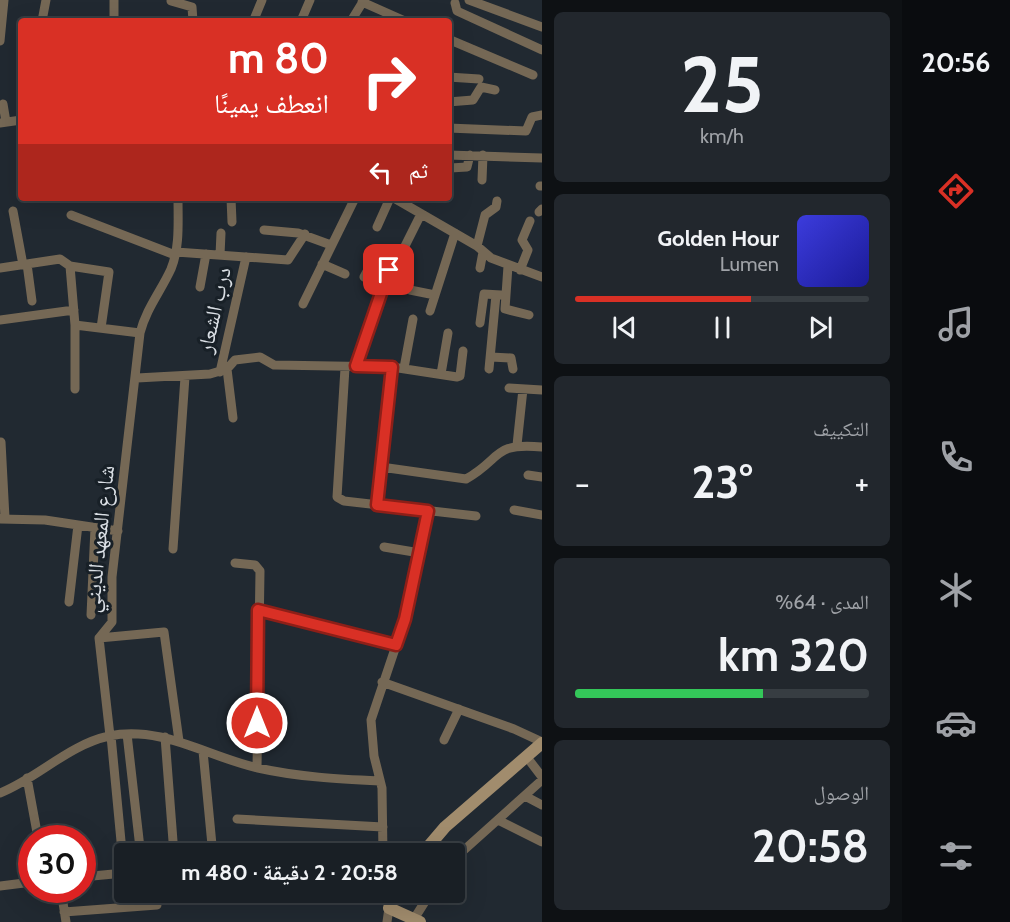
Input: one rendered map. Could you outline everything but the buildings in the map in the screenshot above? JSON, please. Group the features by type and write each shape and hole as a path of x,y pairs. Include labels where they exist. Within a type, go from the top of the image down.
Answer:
{"street":[{"path":"0,41 4,0"},
{"path":"43,18 46,0"},
{"path":"114,0 114,18"},
{"path":"255,18 262,0"},
{"path":"302,18 310,0"},
{"path":"469,0 542,27"},
{"path":"171,1 182,2 192,7 193,18"},
{"path":"353,18 363,1 399,18"},
{"path":"453,1 457,11 542,50"},
{"path":"452,41 533,75"},
{"path":"452,77 479,78"},
{"path":"452,102 473,100 481,87 495,90"},
{"path":"3,104 3,123 18,120"},
{"path":"452,128 526,130 532,117 542,116"},
{"path":"452,155 542,158"},
{"path":"452,168 467,167 470,155"},
{"path":"482,180 483,155"},
{"path":"176,253 178,201"},
{"path":"231,201 232,222"},
{"path":"303,304 353,201"},
{"path":"377,227 390,201"},
{"path":"397,201 508,266 542,276"},
{"path":"480,268 485,215 495,207 497,201"},
{"path":"13,211 32,301"},
{"path":"356,366 389,270 421,214"},
{"name":"درب الشعار","path":"71,215 176,253 288,260 305,234"},
{"path":"520,270 528,250 522,240 530,221"},
{"path":"264,230 305,234 331,245"},
{"path":"430,311 455,233"},
{"path":"220,255 221,234"},
{"name":"شارع المعهد الديني","path":"121,841 99,638 112,622 111,577 140,333 147,309 171,269 176,253"},
{"path":"200,287 206,254"},
{"path":"364,277 376,255 380,254 396,261"},
{"name":"درب الشعار","path":"233,418 224,371 246,257"},
{"path":"0,268 60,259 70,266 109,272 101,328"},
{"path":"322,264 345,274"},
{"path":"70,266 75,325 75,389"},
{"path":"508,266 505,309 529,315"},
{"path":"410,290 435,295"},
{"path":"480,323 484,294 506,296"},
{"path":"489,369 496,295"},
{"path":"0,320 74,310"},
{"path":"404,368 413,320"},
{"path":"75,325 140,333"},
{"path":"441,374 448,333"},
{"path":"136,378 185,377 224,371 235,360 260,357 274,365 392,367 460,376 463,351"},
{"path":"490,357 511,358 513,369"},
{"path":"377,505 392,367"},
{"path":"345,368 336,494 345,501 476,516"},
{"path":"173,549 185,377"},
{"path":"509,388 542,390"},
{"path":"517,445 523,389"},
{"path":"1,442 2,518 118,531"},
{"path":"381,467 466,479 491,458 517,445 542,447"},
{"path":"528,475 542,477"},
{"path":"514,510 542,515"},
{"path":"383,843 381,782 371,736 371,720 405,619 428,511"},
{"path":"69,602 78,525"},
{"path":"91,615 94,528"},
{"path":"384,547 420,552"},
{"path":"235,563 253,564 259,569 257,768"},
{"path":"258,610 396,645"},
{"path":"99,638 160,631 166,635 179,741"},
{"path":"382,682 459,709 542,743 445,827 432,843"},
{"path":"444,740 459,709"},
{"path":"0,793 92,740 127,734 165,737 257,768 292,775 381,782"},
{"path":"127,734 139,843"},
{"path":"165,737 173,843"},
{"path":"203,751 212,843"},
{"path":"465,849 542,778 526,756"},
{"path":"27,778 36,825"},
{"path":"525,796 542,805"},
{"path":"237,819 383,827"},
{"path":"498,820 542,842"},
{"path":"96,876 114,874"},
{"path":"0,886 18,884"},
{"path":"387,922 390,903"},
{"path":"397,903 417,921 426,903"},
{"path":"65,917 158,905"}],"route":[{"path":"257,723 258,610 396,645 405,619 428,511 377,505 392,367 356,366 389,270"}]}
